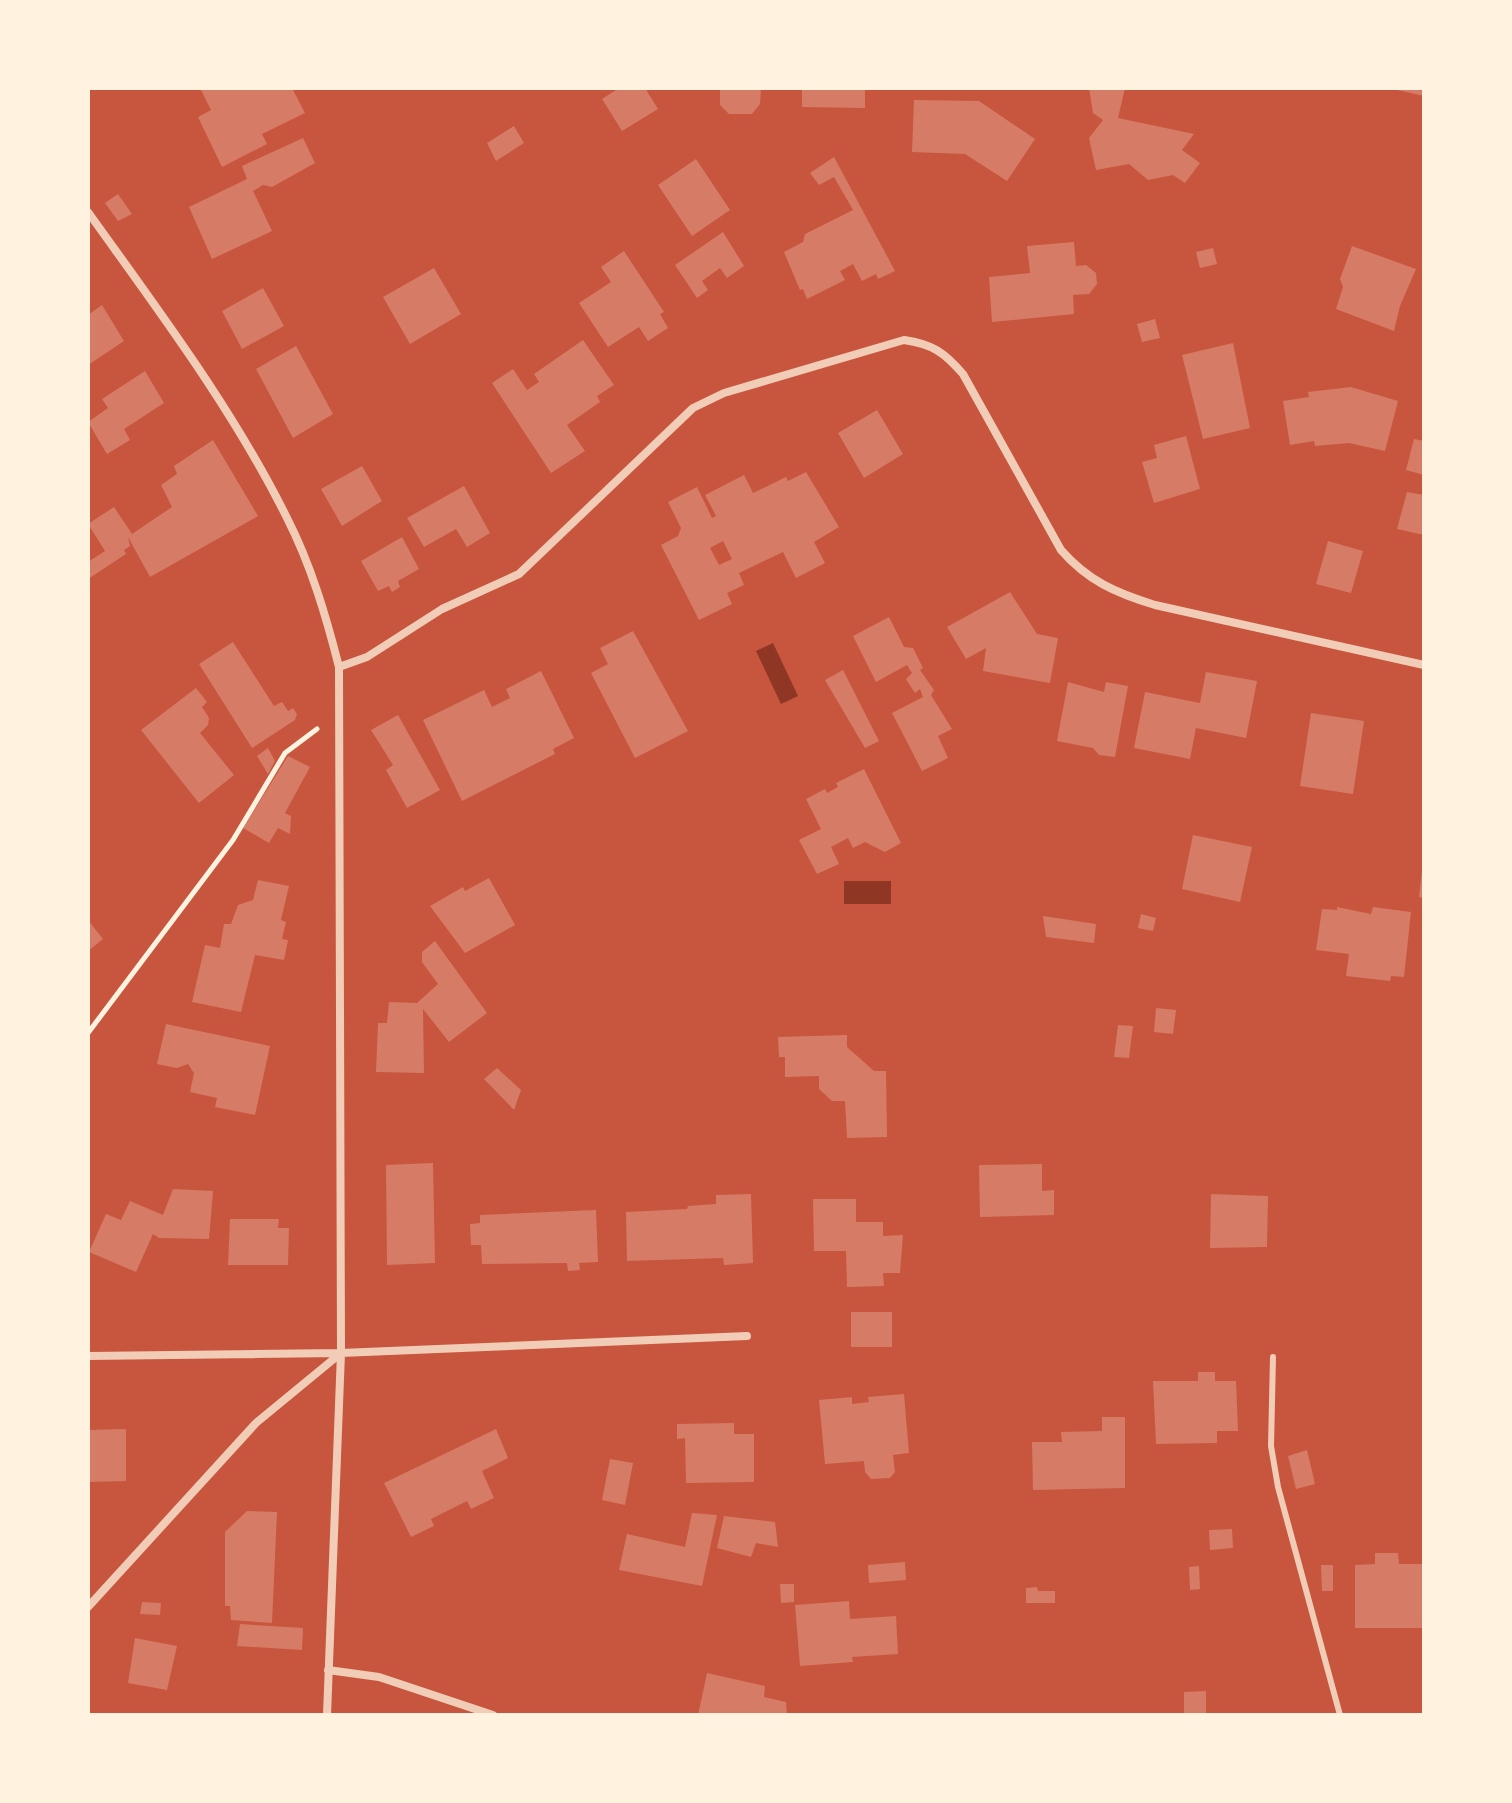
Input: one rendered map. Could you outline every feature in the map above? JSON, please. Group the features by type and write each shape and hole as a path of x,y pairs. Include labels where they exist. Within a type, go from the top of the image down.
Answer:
{"street":[{"path":"88,212 210,385 287,518 322,604 339,667 341,1353 327,1715"},
{"path":"339,667 367,657 442,609 519,574 693,408 724,393 904,340 926,343 944,352 963,374 1061,550 1081,573 1113,592 1155,605 1424,665"},
{"path":"88,1356 341,1353 747,1336"},
{"path":"88,1607 256,1423 341,1353"},
{"path":"328,1670 379,1677 493,1715"}],"lane":[{"path":"1273,1357 1273,1460 1340,1715"}],"path":[{"path":"88,1033 233,840 285,753 340,711"}],"shaded area":[{"path":"773,643 798,696 781,704 756,651"},
{"path":"844,881 891,881 891,904 844,904"}],"building":[{"path":"200,88 292,88 305,113 262,134 267,144 222,167 198,117 211,110"},
{"path":"619,88 645,88 658,109 622,131 602,99"},
{"path":"720,88 761,88 760,104 752,114 729,114 720,105"},
{"path":"802,88 865,88 865,108 802,107"},
{"path":"1089,88 1125,88 1118,118 1194,134 1182,150 1200,163 1185,183 1173,175 1148,180 1129,164 1096,170 1089,138 1103,120 1093,113"},
{"path":"1424,88 1424,96 1393,89"},
{"path":"914,100 979,101 1035,139 1007,181 965,154 912,152"},
{"path":"514,126 524,143 496,161 487,143"},
{"path":"303,138 315,163 272,187 263,185 253,191 272,231 212,259 189,207 247,179 242,166"},
{"path":"834,157 895,271 878,279 876,274 862,281 853,264 840,271 845,280 807,299 784,252 803,242 805,234 853,210 834,177 819,185 810,173"},
{"path":"696,159 730,210 692,236 658,185"},
{"path":"118,194 132,214 118,221 105,203"},
{"path":"723,232 744,266 727,278 720,268 702,281 708,290 697,298 675,265"},
{"path":"1074,242 1076,266 1086,265 1096,273 1097,284 1089,294 1073,295 1074,314 992,322 989,277 1030,273 1027,246"},
{"path":"1352,246 1416,269 1400,306 1394,331 1336,309 1343,287 1340,279"},
{"path":"1213,248 1217,264 1200,268 1196,252"},
{"path":"624,251 664,312 660,314 668,328 648,341 639,327 608,347 579,303 611,282 601,267"},
{"path":"434,268 461,314 410,344 383,297"},
{"path":"263,288 284,326 242,349 222,311"},
{"path":"102,305 124,341 88,365 88,315"},
{"path":"1155,319 1160,338 1142,342 1137,324"},
{"path":"583,340 614,385 597,396 600,402 567,425 585,451 551,473 492,383 513,369 527,390 539,382 534,374"},
{"path":"1233,343 1250,428 1203,439 1182,355"},
{"path":"296,346 333,414 293,438 256,369"},
{"path":"145,371 164,403 124,429 130,440 107,454 88,422 108,408 102,399"},
{"path":"1351,387 1398,401 1385,451 1349,443 1315,446 1314,441 1290,445 1283,401 1309,397 1308,392"},
{"path":"877,410 903,454 864,478 838,433"},
{"path":"1186,436 1200,489 1154,503 1142,462 1157,458 1154,445"},
{"path":"1414,439 1424,441 1424,475 1406,470"},
{"path":"213,440 258,516 150,577 128,537 130,546 124,550 126,554 88,579 88,562 105,551 88,524 114,507 132,534 172,507 161,485 177,474 174,466"},
{"path":"362,466 382,501 342,526 321,489"},
{"path":"806,472 839,527 814,542 825,563 796,578 783,552 739,573 744,585 727,593 732,604 699,620 661,545 678,536 681,528 668,502 697,487 712,518 716,516 705,495 744,475 753,493 786,477 788,481","holes":["723,541 732,559 719,565 710,548"]},
{"path":"464,486 490,533 467,547 456,529 424,547 407,518"},
{"path":"1407,492 1424,495 1424,535 1397,529"},
{"path":"402,537 419,569 398,581 400,587 392,592 389,586 378,591 361,561"},
{"path":"1328,541 1363,551 1351,593 1316,584"},
{"path":"1010,592 1037,634 1058,638 1050,683 983,671 986,648 966,659 947,627"},
{"path":"889,617 904,647 913,648 923,668 920,670 934,690 931,695 952,729 938,736 948,758 922,771 892,713 923,697 920,689 915,693 906,679 912,673 907,665 876,682 853,636"},
{"path":"633,631 688,731 635,758 591,673 608,664 600,648"},
{"path":"233,642 274,706 282,702 288,711 293,708 297,714 295,720 252,748 199,664"},
{"path":"843,670 879,741 865,748 825,680"},
{"path":"541,671 574,738 553,749 555,754 462,801 423,720 484,690 492,707 510,698 506,689"},
{"path":"1206,672 1257,681 1246,738 1196,728 1190,759 1134,748 1145,692 1200,703"},
{"path":"1068,682 1104,692 1106,682 1128,686 1115,757 1099,755 1093,748 1057,741"},
{"path":"196,688 207,702 202,707 209,718 208,725 200,733 234,775 199,803 141,730"},
{"path":"1311,713 1364,721 1353,794 1300,786"},
{"path":"398,715 440,790 407,808 386,770 393,765 371,730"},
{"path":"268,748 275,761 268,774 257,756"},
{"path":"288,756 310,767 285,813 291,816 290,834 278,828 269,843 243,828"},
{"path":"864,769 901,843 885,852 865,842 853,848 848,838 831,847 839,864 817,874 799,840 821,829 806,799 825,789 827,793 838,787 836,783"},
{"path":"1193,835 1252,847 1240,902 1182,889"},
{"path":"1424,871 1424,898 1419,897"},
{"path":"489,878 515,925 465,953 430,906 463,887 465,891"},
{"path":"258,880 289,886 281,920 286,922 282,939 288,940 284,960 255,955 241,1012 192,1002 205,945 220,948 224,924 231,924 238,905 253,900"},
{"path":"1337,907 1371,914 1373,907 1411,912 1404,977 1391,976 1390,981 1346,976 1349,954 1316,950 1322,909 1337,910"},
{"path":"1141,914 1156,918 1153,931 1138,928"},
{"path":"1043,916 1096,924 1094,943 1046,937"},
{"path":"88,920 103,939 88,951"},
{"path":"435,941 487,1013 449,1042 423,1009 424,1073 376,1072 378,1023 387,1023 389,1002 417,1003 438,984 422,962 422,952"},
{"path":"1156,1008 1176,1010 1173,1034 1154,1032"},
{"path":"166,1024 270,1046 255,1115 215,1107 217,1098 190,1092 194,1073 188,1064 177,1068 157,1064"},
{"path":"1118,1025 1133,1026 1129,1058 1114,1057"},
{"path":"847,1035 847,1047 874,1071 886,1071 887,1137 847,1138 845,1101 832,1101 819,1089 819,1076 785,1077 785,1057 779,1057 778,1037"},
{"path":"497,1068 521,1090 514,1110 484,1079"},
{"path":"433,1163 435,1263 387,1265 386,1165"},
{"path":"1042,1164 1042,1191 1054,1190 1054,1215 980,1217 979,1165"},
{"path":"173,1189 213,1191 209,1239 159,1238 153,1234 136,1272 89,1252 106,1214 121,1220 130,1201 163,1215"},
{"path":"751,1194 753,1263 724,1265 723,1258 627,1261 626,1212 687,1209 688,1206 716,1204 716,1195"},
{"path":"1211,1194 1268,1196 1267,1247 1210,1248"},
{"path":"813,1199 856,1199 856,1222 883,1222 883,1236 903,1235 900,1273 883,1273 884,1286 847,1287 846,1251 814,1251"},
{"path":"596,1210 598,1262 579,1263 580,1270 568,1271 567,1263 482,1264 481,1245 471,1245 470,1224 480,1223 480,1215"},
{"path":"230,1219 279,1219 278,1228 289,1228 288,1265 228,1265"},
{"path":"851,1312 892,1312 892,1347 851,1347"},
{"path":"1198,1372 1215,1372 1215,1381 1236,1381 1238,1431 1217,1431 1217,1443 1156,1444 1153,1381 1198,1381"},
{"path":"904,1394 909,1453 893,1455 895,1472 890,1478 871,1479 865,1472 864,1461 825,1464 819,1400 852,1397 852,1404 869,1402 868,1397"},
{"path":"1102,1417 1125,1417 1125,1488 1033,1490 1032,1442 1062,1442 1061,1432 1102,1431"},
{"path":"734,1423 734,1434 754,1434 754,1482 686,1483 685,1438 677,1439 677,1424"},
{"path":"126,1429 126,1481 88,1482 88,1430"},
{"path":"496,1429 508,1458 482,1471 494,1498 471,1509 467,1501 431,1519 434,1526 411,1537 384,1483"},
{"path":"1307,1450 1315,1484 1296,1489 1288,1456"},
{"path":"610,1459 633,1463 625,1505 602,1500"},
{"path":"247,1511 277,1512 272,1623 231,1620 230,1606 225,1606 225,1532"},
{"path":"692,1513 717,1515 702,1586 619,1570 627,1534 685,1547"},
{"path":"724,1516 775,1522 778,1547 756,1543 751,1557 717,1548"},
{"path":"1232,1529 1233,1548 1210,1550 1209,1530"},
{"path":"1375,1553 1398,1553 1399,1564 1424,1564 1424,1628 1355,1628 1355,1565 1375,1564"},
{"path":"905,1562 906,1580 869,1583 868,1565"},
{"path":"1321,1565 1333,1565 1333,1591 1322,1591"},
{"path":"1199,1566 1200,1589 1190,1590 1189,1567"},
{"path":"780,1584 794,1584 794,1602 781,1603"},
{"path":"1037,1587 1038,1591 1055,1591 1055,1603 1026,1603 1026,1588"},
{"path":"849,1601 850,1619 896,1616 898,1654 852,1657 853,1662 800,1666 795,1605"},
{"path":"142,1602 161,1603 160,1615 140,1614"},
{"path":"240,1624 303,1628 302,1650 237,1646"},
{"path":"135,1638 177,1646 167,1690 128,1683"},
{"path":"707,1673 765,1686 764,1697 786,1702 787,1715 698,1715"},
{"path":"1206,1691 1206,1715 1184,1715 1184,1692"}]}
